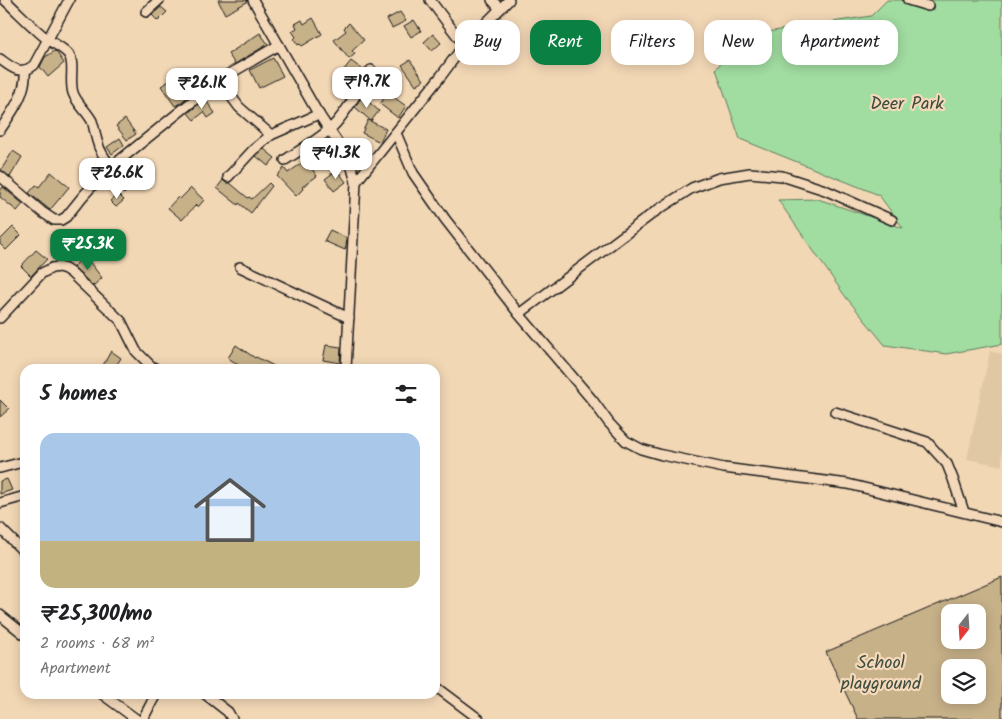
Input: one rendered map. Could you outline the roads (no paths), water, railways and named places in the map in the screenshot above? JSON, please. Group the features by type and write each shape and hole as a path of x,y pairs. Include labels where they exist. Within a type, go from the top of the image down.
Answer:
{"street":[{"path":"5,0 48,40 64,50 68,55 72,66 71,77 75,98 92,120 98,146 111,167"},
{"path":"0,59 13,68 26,70 34,65 70,0"},
{"path":"146,12 159,0"},
{"path":"253,0 319,114 350,161 356,182 346,364"},
{"path":"430,0 455,32"},
{"path":"492,0 500,9"},
{"path":"489,20 509,0"},
{"path":"908,0 928,6"},
{"path":"0,176 42,212 57,221 61,220 66,217 111,167 219,80 279,45"},
{"path":"356,182 455,57"},
{"path":"0,130 22,94 26,70"},
{"path":"285,160 329,130 344,112 371,70"},
{"path":"219,80 239,108 271,135"},
{"path":"228,177 253,150 271,135 319,114"},
{"path":"396,133 413,173 445,219 519,314 626,442 662,456 724,468 848,484 1002,522"},
{"path":"519,314 656,211 692,188 719,178 750,173 782,176 825,190 892,220"},
{"path":"0,318 42,273 59,267 72,273 121,322 136,351 149,364"},
{"path":"240,268 349,318"},
{"path":"835,412 927,442 947,464 964,512"},
{"path":"0,468 20,464"},
{"path":"0,503 20,497"},
{"path":"0,528 20,548"},
{"path":"0,615 20,631"},
{"path":"440,690 479,719"},
{"path":"109,699 136,719"},
{"path":"143,719 153,699"},
{"path":"211,699 228,712 232,719"}],"park label":[{"name":"Deer Park","path":"907,104"},
{"name":"School playground","path":"881,673"}]}
